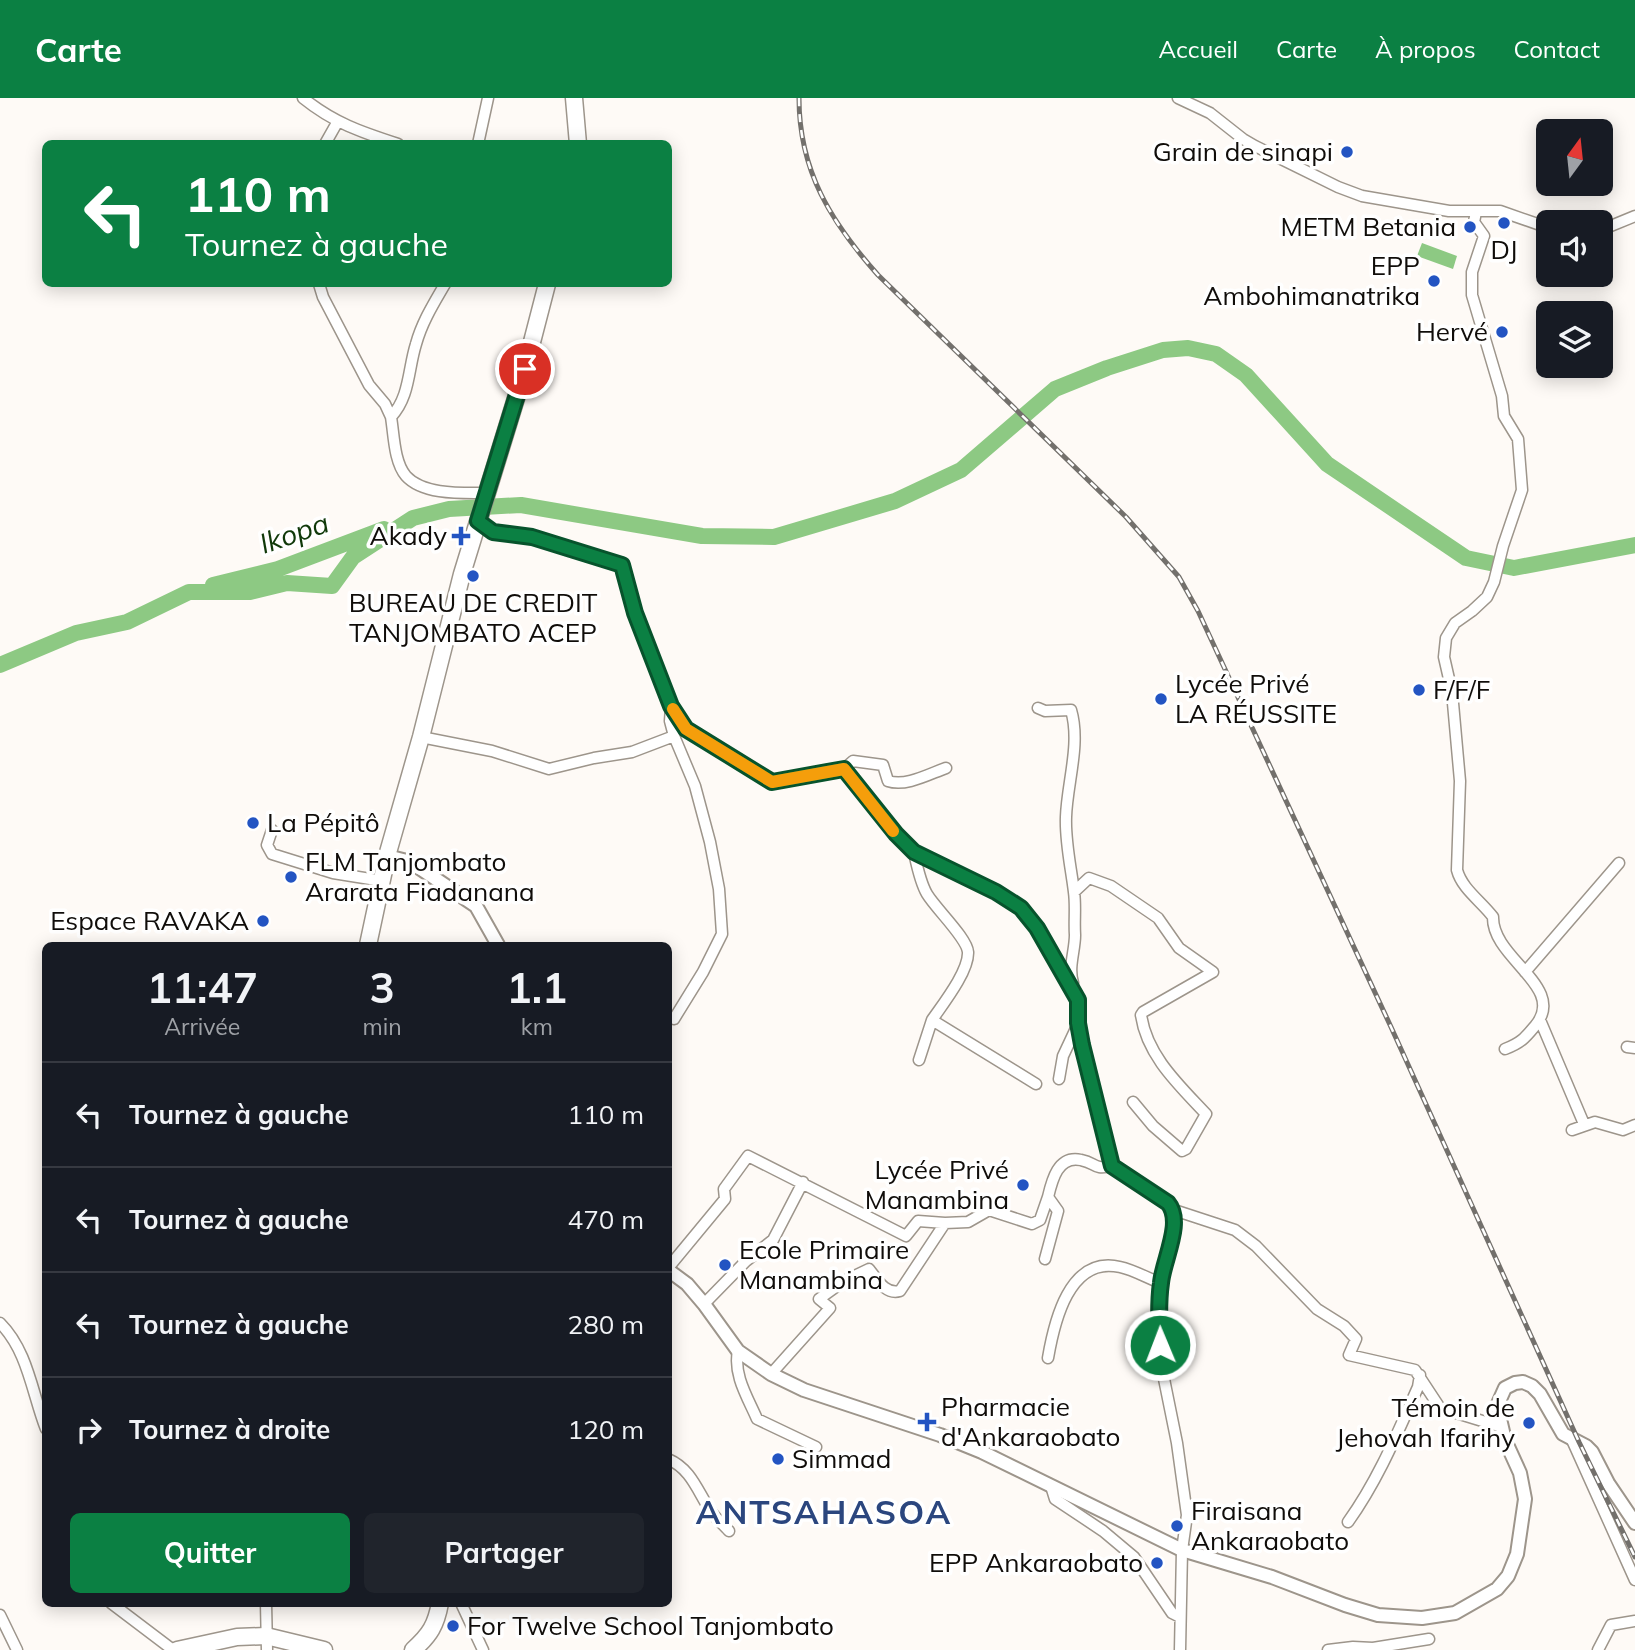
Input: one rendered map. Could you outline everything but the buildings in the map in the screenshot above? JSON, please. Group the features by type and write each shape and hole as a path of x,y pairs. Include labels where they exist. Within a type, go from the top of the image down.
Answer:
{"main road":[{"path":"574,98 578,140"},
{"path":"369,942 387,856 481,507 525,369 546,287"},
{"path":"413,1650 430,1635 437,1621 439,1607"},
{"path":"175,1650 237,1637 324,1650"}],"street":[{"path":"303,98 352,130 385,140"},
{"path":"479,140 488,98"},
{"path":"1178,98 1210,113 1243,139 1338,187 1362,196 1448,211 1500,211 1536,224"},
{"path":"327,140 338,121"},
{"path":"1476,212 1474,222 1484,236 1472,272 1472,295 1502,396 1504,416 1518,439 1522,490 1487,597 1455,623 1446,638 1444,657 1452,692 1460,781 1457,870 1461,884 1472,892 1493,917 1493,929 1499,942 1537,985 1543,1002 1544,1011 1540,1020 1520,1043 1505,1049"},
{"path":"1613,225 1635,216"},
{"path":"319,287 369,385 391,417 397,451 406,475 416,484 448,493 481,507 493,532 532,537 622,565 635,613 671,706 686,729 772,782 844,769 853,761 883,765 888,780 895,783 946,768"},
{"path":"391,417 397,411 408,387 416,344 428,313 443,287"},
{"path":"671,706 670,721 674,736 695,786 710,842 719,889 722,934 703,972 674,1019"},
{"path":"1038,708 1045,711 1071,710 1073,717 1074,738 1066,817 1066,838 1074,892 1075,943 1071,976 1078,1000 1078,1023 1112,1166"},
{"path":"421,737 492,751 549,769 632,752 674,736"},
{"path":"844,769 896,834 914,852 996,892 1021,908 1050,950 1078,1000"},
{"path":"272,830 267,845 272,854 333,873 383,881"},
{"path":"914,852 926,893 962,937 968,952 965,967 932,1020 919,1060"},
{"path":"387,856 407,861 476,906 496,942"},
{"path":"1525,972 1619,863"},
{"path":"1074,892 1089,878 1111,886 1158,918 1179,948 1213,972 1143,1012 1141,1018 1152,1049 1181,1090 1206,1114 1186,1149 1182,1151 1153,1126 1133,1102"},
{"path":"932,1020 1036,1084"},
{"path":"1540,1020 1584,1124"},
{"path":"1059,1079 1063,1056 1078,1023"},
{"path":"1572,1130 1595,1122 1623,1130 1635,1125"},
{"path":"672,1264 725,1199 724,1189 748,1156 906,1236 918,1221 968,1223 989,1210 1032,1224 1040,1220 1058,1167 1068,1161 1081,1160 1098,1168 1112,1166 1139,1182 1174,1210 1235,1230 1256,1246 1317,1309 1344,1326 1356,1339 1349,1355 1415,1370 1440,1408 1502,1427"},
{"path":"704,1304 746,1261 773,1240 803,1182"},
{"path":"1045,1259 1058,1210 1048,1197"},
{"path":"1174,1210 1175,1222 1161,1283 1159,1326 1161,1364 1177,1443 1187,1515 1182,1550 1180,1650"},
{"path":"771,1374 830,1308 819,1300 844,1281 869,1269 887,1290 900,1291 945,1223"},
{"path":"1048,1358 1057,1313 1081,1275 1108,1266 1119,1267 1161,1283"},
{"path":"672,1272 687,1284 704,1304 738,1351 771,1374 804,1390 940,1435 982,1452 1182,1550 1272,1577 1378,1615 1422,1618 1455,1613 1497,1589 1507,1576 1517,1554 1525,1499 1520,1473 1497,1406 1505,1388 1515,1382 1532,1385 1563,1434 1592,1452 1608,1483 1635,1523"},
{"path":"0,1323 13,1336 20,1349 42,1417"},
{"path":"738,1351 735,1363 737,1371 757,1419 816,1447"},
{"path":"1348,1522 1367,1495 1386,1458 1418,1387 1420,1374"},
{"path":"1572,1440 1635,1580"},
{"path":"672,1461 692,1476 711,1512 729,1531"},
{"path":"1051,1486 1055,1499 1103,1531 1134,1558 1172,1613 1180,1617"},
{"path":"116,1607 175,1650"},
{"path":"266,1607 267,1643"},
{"path":"463,1607 483,1650"},
{"path":"0,1615 17,1650"},
{"path":"1598,1650 1611,1625 1635,1621"},
{"path":"1328,1650 1353,1647 1374,1649 1429,1639"}],"shaded area":[{"path":"1422,243 1457,256 1453,269 1417,256"}],"waterway":[{"path":"0,665 76,633 127,622 189,592 250,592 287,583 332,586 353,557 413,518 449,509 521,505 702,536 774,537 895,501 961,470 1055,389 1163,350 1188,348 1216,354 1246,375 1327,464 1466,558 1514,568 1635,545"},
{"name":"Ikopa","path":"213,585 278,569 384,529"}],"railway":[{"path":"799,98 800,124 812,172 832,215 861,255 878,275 1126,517 1179,577 1198,611 1579,1442 1635,1557"}],"slow traffic":[{"path":"673,709 686,729 772,782 844,769 893,831"}],"place":[{"name":"Grain de sinapi","path":"1347,152"},
{"name":"DJ","path":"1504,223"},
{"name":"METM Betania","path":"1470,227"},
{"name":"EPP Ambohimanatrika","path":"1434,281"},
{"name":"Hervé","path":"1502,332"},
{"name":"Akady","path":"461,536"},
{"name":"BUREAU DE CREDIT TANJOMBATO ACEP","path":"473,576"},
{"name":"F/F/F","path":"1419,690"},
{"name":"Lycée Privé LA RÉUSSITE","path":"1161,699"},
{"name":"La Pépitô","path":"253,823"},
{"name":"FLM Tanjombato Ararata Fiadanana","path":"291,877"},
{"name":"Espace RAVAKA","path":"263,921"},
{"name":"Lycée Privé Manambina","path":"1023,1185"},
{"name":"Ecole Primaire Manambina","path":"725,1265"},
{"name":"Pharmacie d'Ankaraobato","path":"927,1422"},
{"name":"Témoin de Jehovah Ifarihy","path":"1529,1423"},
{"name":"Simmad","path":"778,1459"},
{"name":"Firaisana Ankaraobato","path":"1177,1526"},
{"name":"EPP Ankaraobato","path":"1157,1563"},
{"name":"For Twelve School Tanjombato","path":"453,1626"}],"district":[{"name":"ANTSAHASOA","path":"824,1512"}],"route":[{"path":"525,369 478,521 493,532 532,537 622,565 635,613 671,706 686,729 772,782 844,769 896,834 914,852 996,892 1021,908 1037,928 1078,1000 1082,1045 1112,1166 1129,1175 1174,1210 1175,1222 1161,1283 1160,1345"}]}
